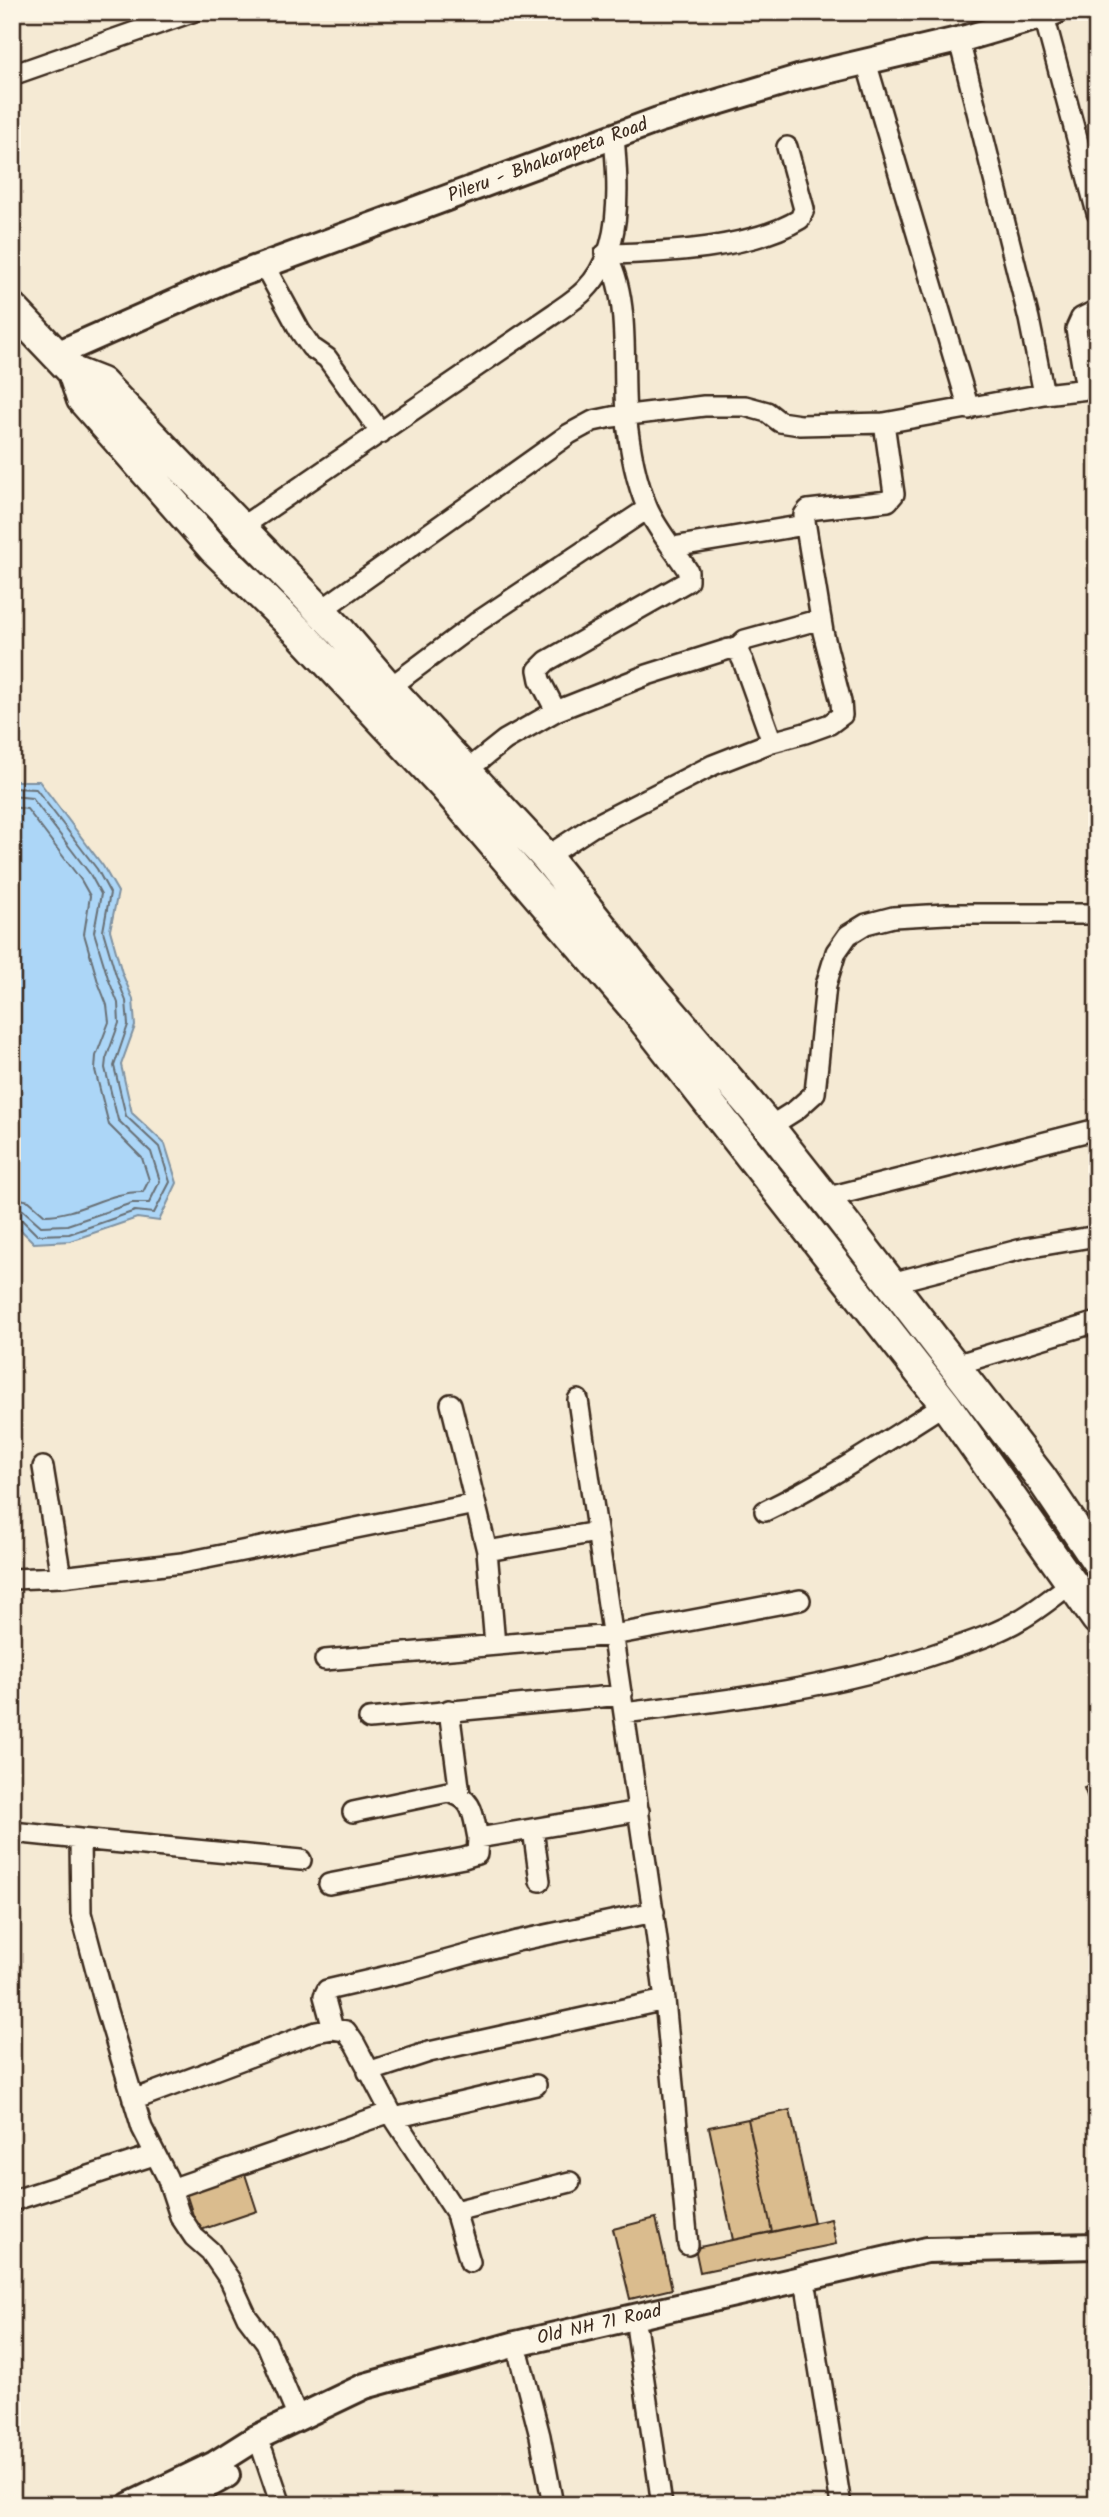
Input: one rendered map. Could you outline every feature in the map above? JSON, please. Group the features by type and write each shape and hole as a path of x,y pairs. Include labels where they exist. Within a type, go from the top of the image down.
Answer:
{"highway":[{"path":"12,308 65,363 102,383 320,611 546,857 652,990 769,1127 825,1198 1041,1478 1097,1561"},
{"path":"65,363 82,399 205,539 369,705 529,884 649,1027 945,1404 1086,1596"}],"main road":[{"name":"Pileru - Bhakarapeta Road","path":"65,363 227,279 659,120 801,77 959,40 1049,14"},
{"name":"Old NH 71 Road","path":"130,2505 215,2464 256,2438 365,2386 516,2344 927,2250 1097,2246"},
{"name":"Old NH 71 Road","path":"173,2505 263,2452 371,2401 520,2360 929,2266 1097,2263"}],"street":[{"path":"12,75 192,12"},
{"path":"1049,14 1097,213"},
{"path":"959,40 1029,320 1044,394"},
{"path":"866,62 970,409"},
{"path":"240,528 555,313 586,289 601,267 606,254 617,206 614,136"},
{"path":"606,254 647,254 744,240 788,226 800,219 804,209 788,147"},
{"path":"556,711 540,680 538,670 547,661 688,581 688,571 647,509 637,477 626,414 621,296 614,267 606,254"},
{"path":"264,265 311,347 327,358 381,433"},
{"path":"320,611 569,434 593,421 626,414 704,406 746,406 767,412 780,422 812,425 884,423 1091,388 1076,329 1081,318 1097,310"},
{"path":"546,857 592,827 713,765 772,742 830,724 842,715 821,619 804,515 808,510 888,500 894,494 884,423"},
{"path":"389,688 476,624 647,509"},
{"path":"673,547 805,524"},
{"path":"466,771 505,740 556,711 715,652 735,649 745,640 821,619"},
{"path":"735,649 743,661 772,742"},
{"path":"769,1127 796,1110 815,1093 826,985 835,952 848,935 866,924 893,916 1097,914"},
{"path":"825,1198 1097,1129"},
{"path":"891,1283 1026,1248 1097,1236"},
{"path":"955,1365 1097,1322"},
{"path":"578,1400 654,1912 688,2245"},
{"path":"765,1511 843,1469 945,1404"},
{"path":"451,1405 487,1551 495,1645"},
{"path":"43,1467 61,1577"},
{"path":"12,1579 61,1577 182,1563 475,1504"},
{"path":"487,1551 597,1532"},
{"path":"369,1719 449,1710 716,1702 809,1687 905,1665 975,1641 1021,1619 1086,1596"},
{"path":"325,1660 613,1635 800,1600"},
{"path":"449,1710 460,1794"},
{"path":"329,1884 477,1854 478,1838 473,1813 460,1794 448,1792 354,1812"},
{"path":"478,1838 639,1811"},
{"path":"533,1829 540,1881"},
{"path":"12,1832 300,1860"},
{"path":"80,1839 81,1913 142,2128 171,2189 180,2216 230,2280 247,2317 266,2342 298,2418"},
{"path":"332,2029 324,1996 327,1990 517,1941 654,1912"},
{"path":"368,2071 429,2052 665,2000"},
{"path":"134,2100 316,2032 332,2029 346,2031 392,2115 455,2211 470,2262"},
{"path":"171,2189 392,2115 536,2085"},
{"path":"12,2201 154,2155"},
{"path":"455,2211 570,2182"},
{"path":"807,2292 841,2505"},
{"path":"637,2332 662,2505"},
{"path":"520,2360 540,2436 553,2505"},
{"path":"263,2452 281,2505"}],"water":[{"path":"12,781 39,781 103,866 118,892 110,930 122,973 133,999 135,1026 121,1065 132,1113 165,1144 177,1183 159,1221 137,1218 70,1241 34,1243 12,1221"}],"building":[{"path":"1097,1783 1097,1804 1091,1806 1084,1788"},
{"path":"790,2110 814,2223 772,2232 748,2119"},
{"path":"748,2119 772,2232 733,2240 709,2127"},
{"path":"244,2171 257,2211 198,2231 185,2190"},
{"path":"656,2218 672,2289 630,2299 613,2229"},
{"path":"831,2219 836,2244 700,2272 695,2248"}]}
